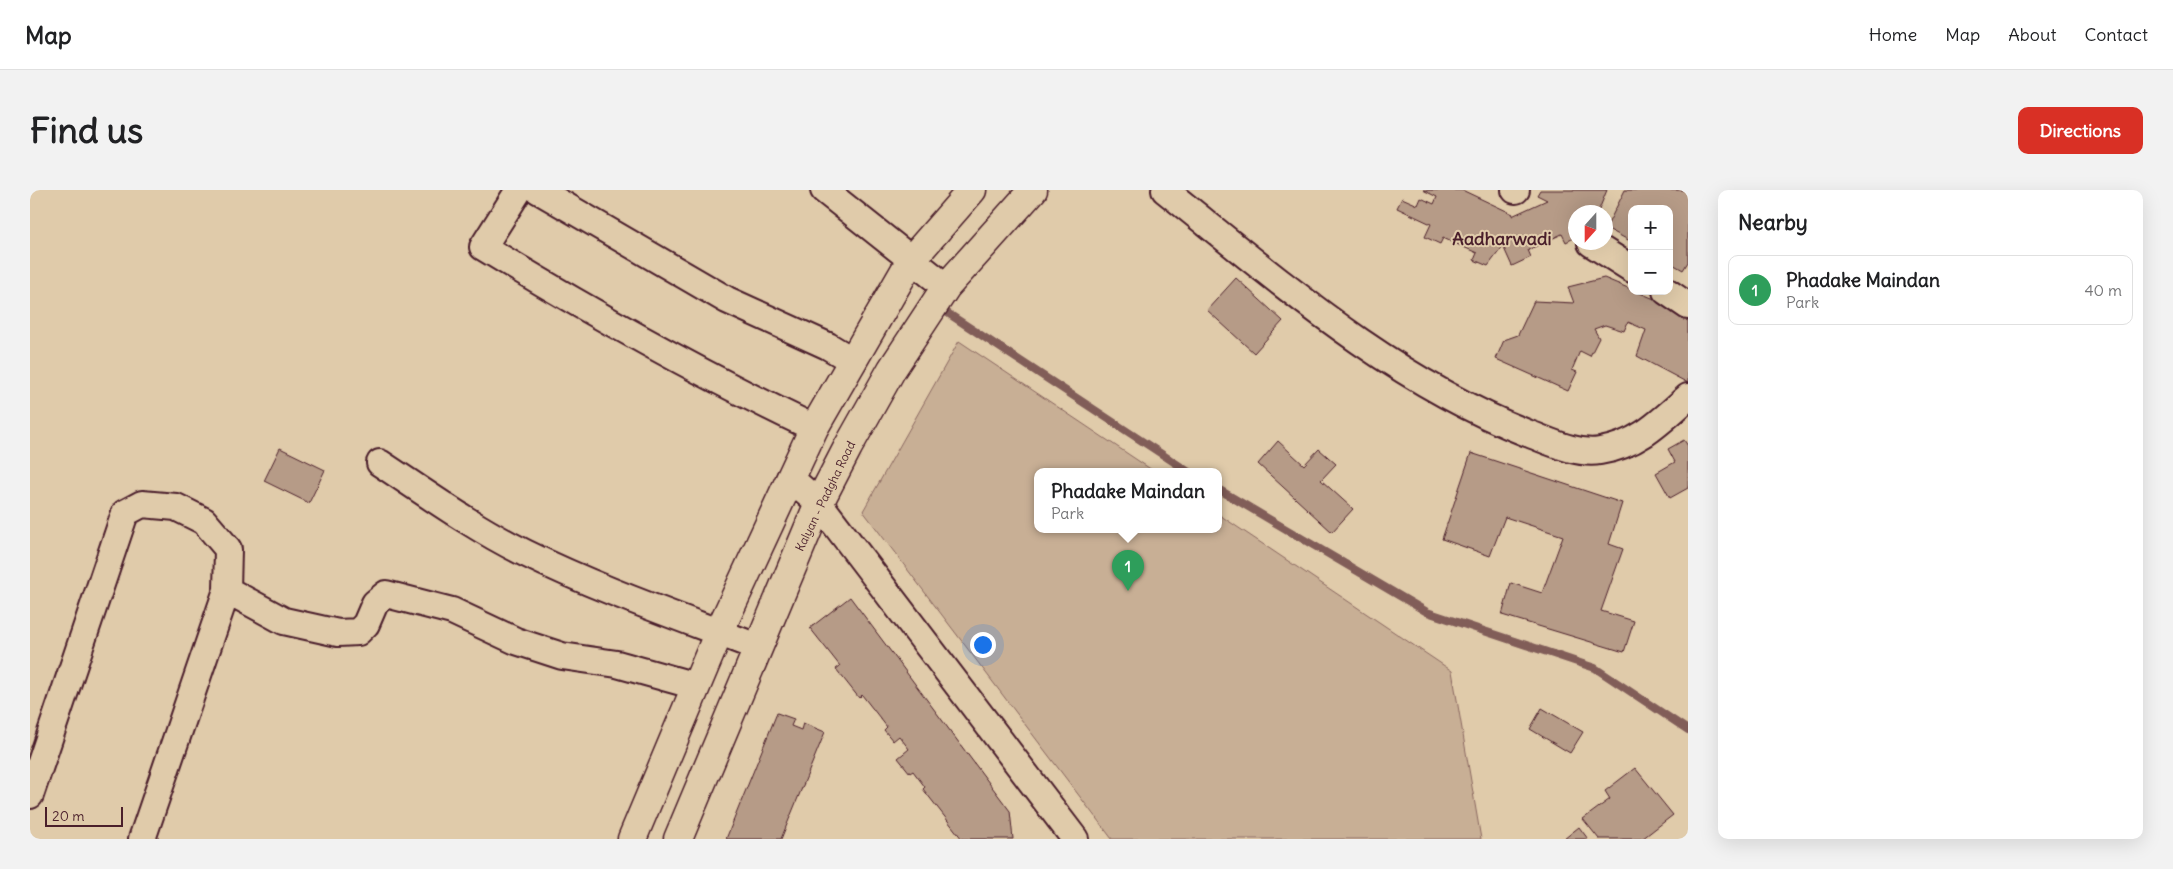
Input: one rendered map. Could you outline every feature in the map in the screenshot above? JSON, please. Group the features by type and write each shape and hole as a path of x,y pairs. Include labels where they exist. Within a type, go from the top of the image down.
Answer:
{"main road":[{"path":"632,839 719,632 814,428 911,260 972,190"},
{"name":"Kalyan - Padgha Road","path":"678,839 819,503 848,447 892,369 946,287 1033,190"}],"street":[{"path":"519,190 483,247 558,292 667,353 814,428"},
{"path":"538,190 727,300 828,346 853,361"},
{"path":"824,190 946,287"},
{"path":"1165,190 1304,302 1415,379 1486,416 1571,448 1598,452 1627,445 1647,434 1688,397"},
{"path":"1600,250 1628,267"},
{"path":"1672,295 1688,306"},
{"path":"380,463 448,508 523,552 594,585 758,647"},
{"path":"790,478 819,503 1076,839"},
{"path":"30,795 125,512 142,504 176,507 204,521 228,549 227,590 142,839"},
{"path":"227,590 284,621 338,633 358,632 366,624 375,603 386,594 452,611 516,641 562,656 617,664 696,686"}],"shaded area":[{"path":"959,341 1149,468 1034,468 1034,533 1222,533 1222,517 1452,671 1481,839 1112,839 863,511"}],"building":[{"path":"1423,190 1462,190 1513,214 1512,216 1547,200 1537,195 1540,190 1607,190 1601,205 1568,205 1568,241 1566,242 1562,234 1528,250 1531,257 1512,266 1503,246 1488,266 1474,260 1477,253 1443,238 1440,244 1425,237 1431,224 1397,208 1402,198 1418,205 1421,198 1434,204 1437,197"},
{"path":"1625,190 1688,190 1688,262 1683,270 1673,264 1673,205 1628,205 1628,240 1613,232 1613,214"},
{"path":"1236,278 1283,321 1254,353 1207,310"},
{"path":"1604,278 1628,288 1628,295 1645,295 1688,313 1688,383 1637,356 1646,330 1628,322 1624,331 1605,325 1594,329 1599,338 1590,356 1580,351 1572,370 1577,372 1568,391 1496,359 1504,340 1518,335 1534,301 1574,303 1568,287"},
{"path":"1684,440 1688,446 1688,488 1670,498 1656,473 1675,462 1668,449"},
{"path":"1278,441 1304,465 1319,449 1336,464 1321,480 1353,509 1332,532 1258,464"},
{"path":"280,448 325,470 309,503 264,481"},
{"path":"1471,453 1622,503 1609,544 1623,549 1601,611 1634,621 1624,652 1502,615 1511,583 1542,593 1563,536 1505,517 1490,556 1442,539"},
{"path":"850,597 1010,811 1013,839 962,839 923,789 925,787 913,771 910,773 898,758 909,749 899,736 893,741 884,730 887,727 862,695 859,698 836,669 840,666 810,628"},
{"path":"1542,708 1583,732 1570,753 1530,729"},
{"path":"777,713 794,719 791,726 801,730 803,723 825,732 781,839 726,839"},
{"path":"1635,768 1673,815 1642,839 1599,839 1583,819 1610,799 1605,791"},
{"path":"1579,827 1588,839 1564,839"}],"waterway":[{"path":"946,312 1183,468"},
{"path":"1222,491 1427,612 1595,668 1688,730"}],"place":[{"name":"Phadake Maindan","path":"1128,591"}],"district":[{"name":"Aadharwadi","path":"1502,238"}]}
